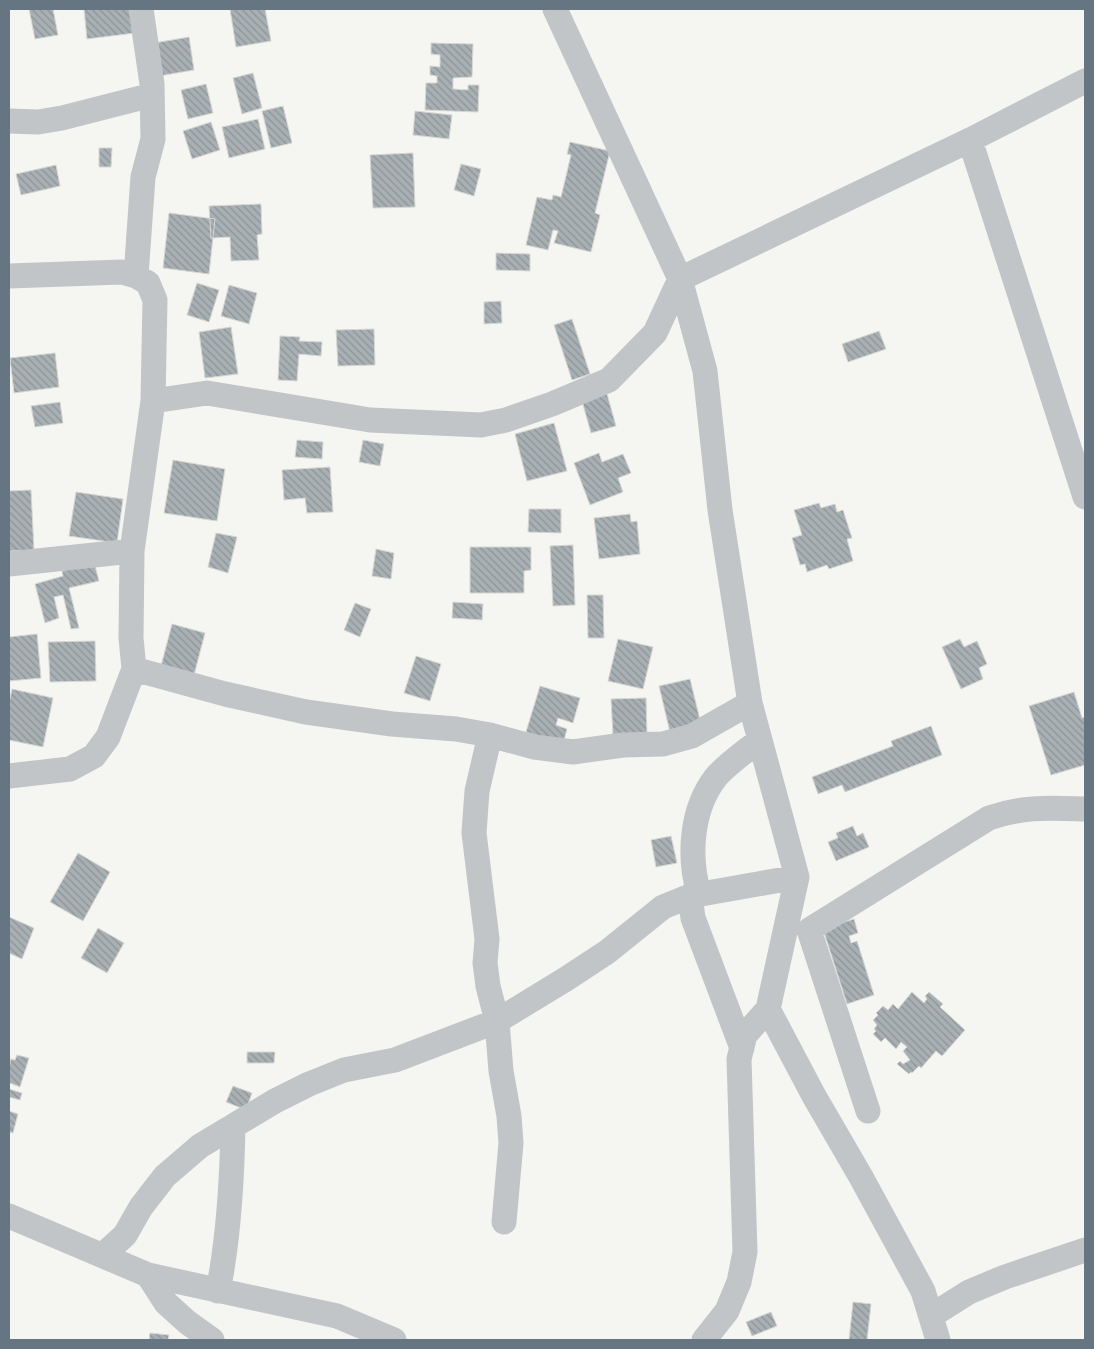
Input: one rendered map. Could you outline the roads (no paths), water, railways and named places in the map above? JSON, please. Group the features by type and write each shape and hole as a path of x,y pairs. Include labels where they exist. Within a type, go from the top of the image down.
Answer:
{"street":[{"path":"136,276 143,177 153,139 152,84 141,9"},
{"path":"554,9 680,279 705,371 720,510 750,703 797,877 768,1009 745,1035 740,1058 744,1252 739,1282 726,1311 704,1340"},
{"path":"153,401 207,393 370,420 481,425 506,420 552,404 609,380 655,333 680,279 970,140 1085,81"},
{"path":"9,121 38,122 62,118 152,96"},
{"path":"970,140 1085,497"},
{"path":"9,276 122,272 136,276 148,283 155,300 153,401 132,551 131,638 134,669 108,737 94,756 70,769 9,776"},
{"path":"9,564 132,551"},
{"path":"134,669 225,694 306,712 392,724 456,729 490,735 534,747 572,752 623,745 663,744 692,736 750,703"},
{"path":"490,735 478,791 474,833 487,939 485,962 488,986 497,1021 501,1071 509,1116 511,1143 504,1222"},
{"path":"742,1048 695,924 695,821 704,795 717,776 760,740"},
{"path":"868,1111 809,930 989,818 1009,811 1034,807 1085,809"},
{"path":"104,1255 125,1235 141,1207 165,1176 200,1146 275,1100 344,1070 395,1060 497,1021 607,952 662,907 694,895 797,877"},
{"path":"768,1009 814,1096 862,1177 923,1291 938,1340"},
{"path":"218,1291 224,1259 232,1177 233,1126"},
{"path":"9,1216 148,1275 337,1316 394,1340"},
{"path":"931,1316 969,1292 1006,1277 1085,1250"},
{"path":"148,1275 166,1303 187,1322 212,1340"}]}
